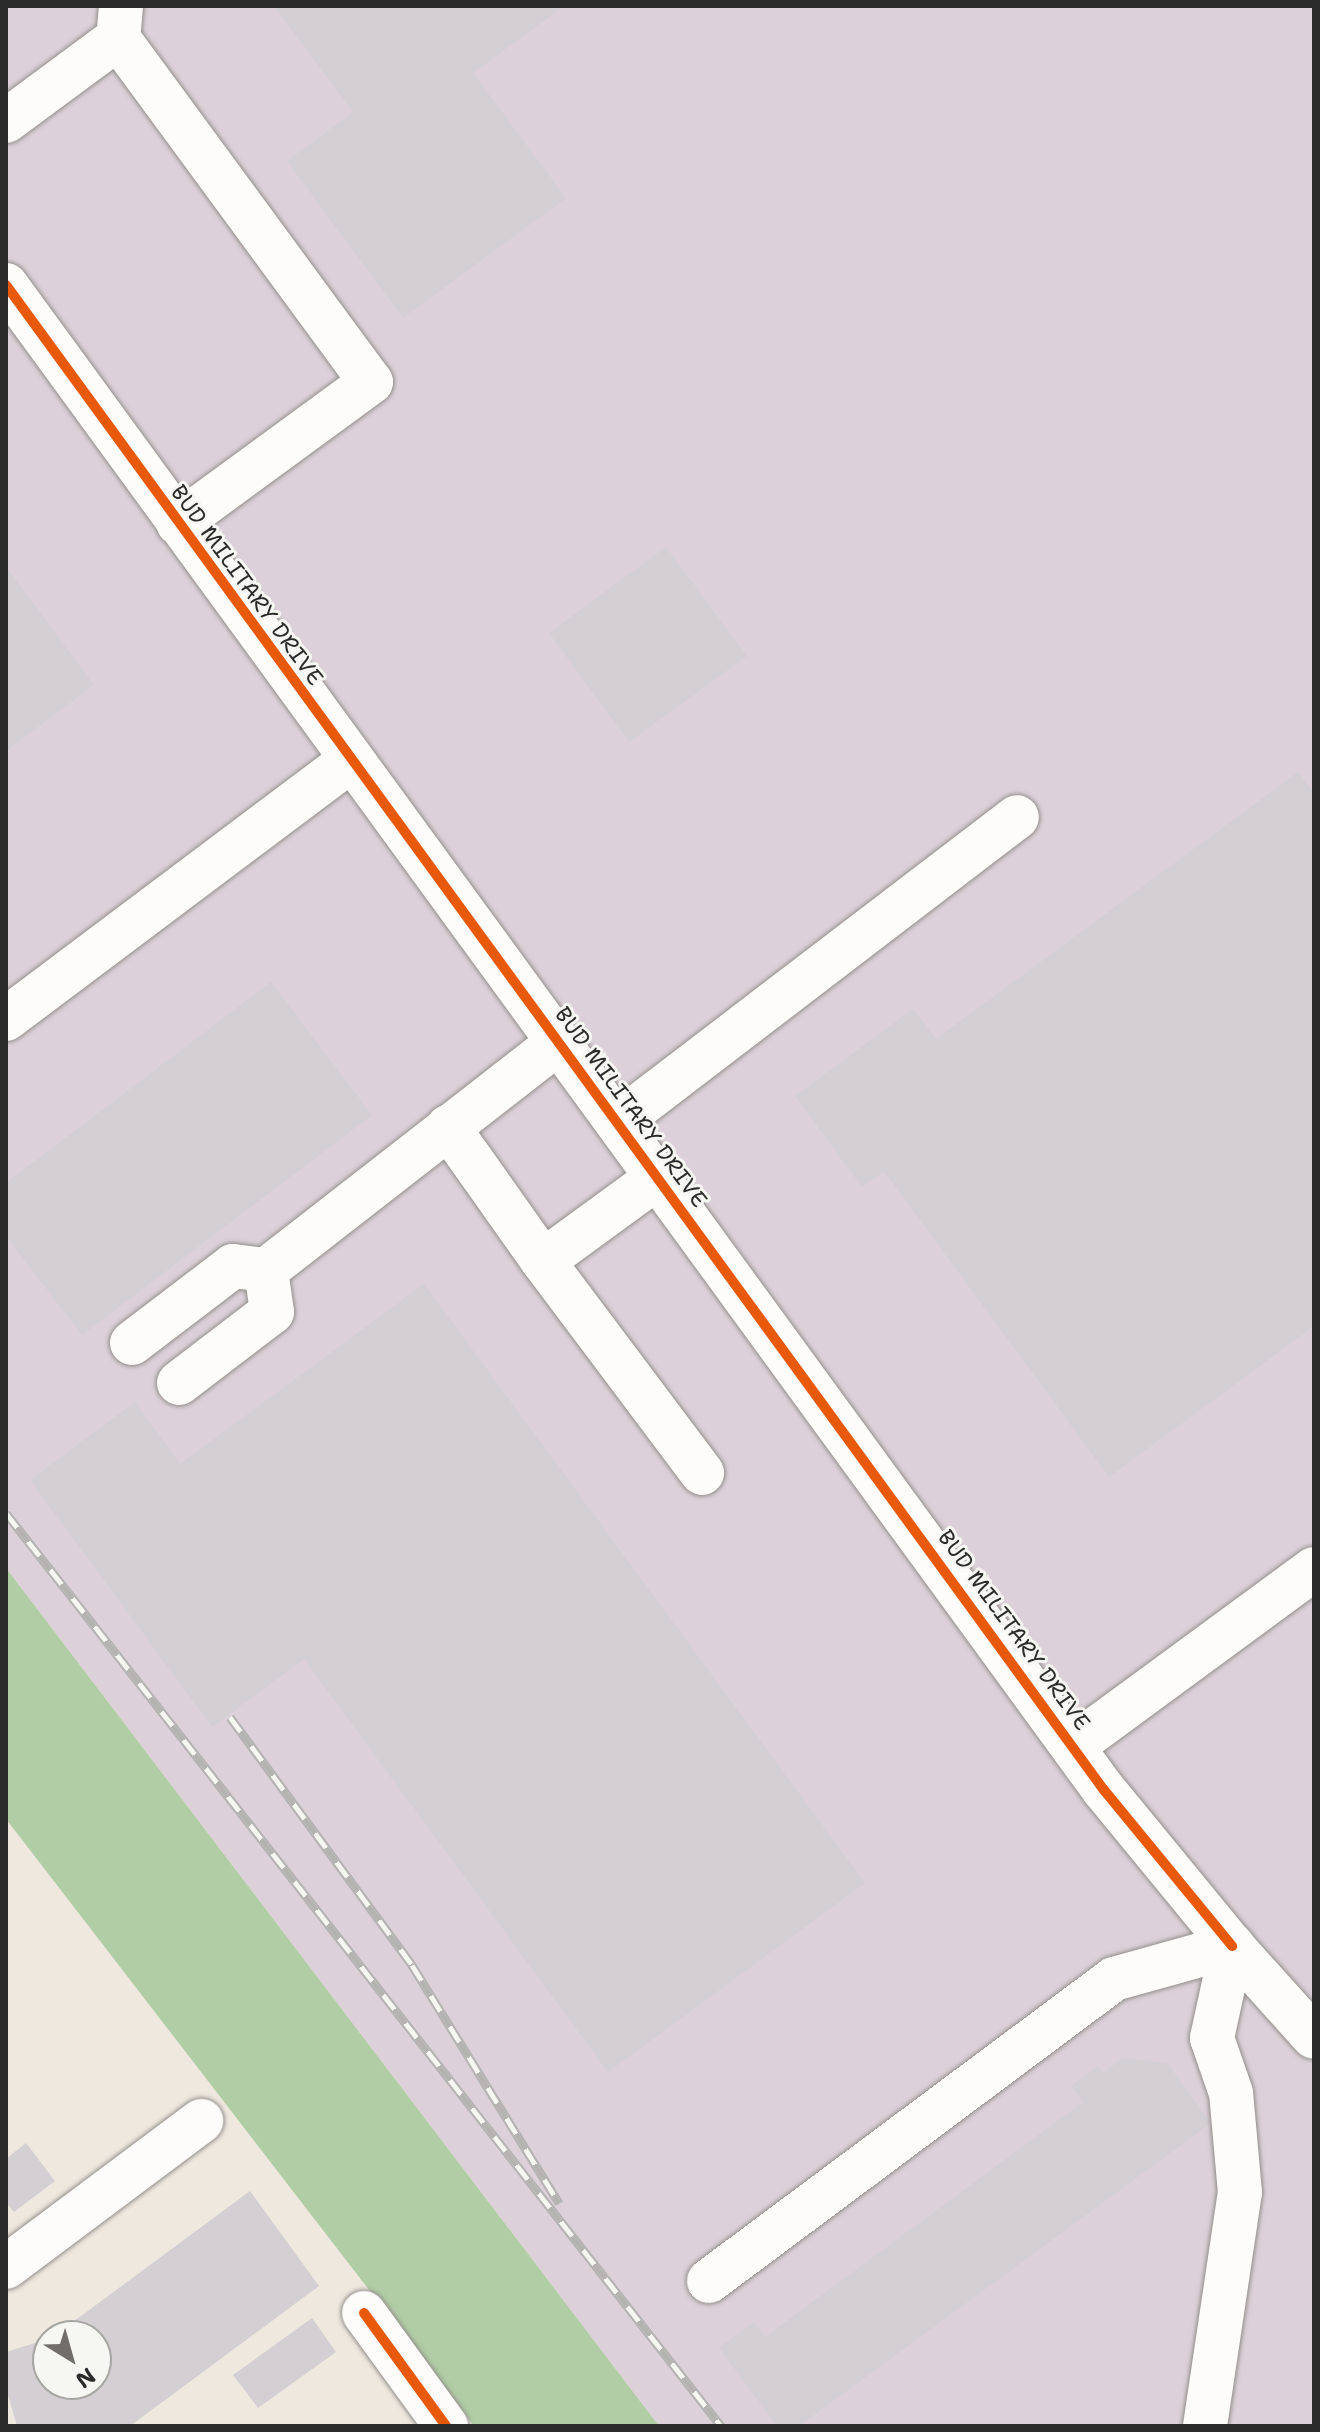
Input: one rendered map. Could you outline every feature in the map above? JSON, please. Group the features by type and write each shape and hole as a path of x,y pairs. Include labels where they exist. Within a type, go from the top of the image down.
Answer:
{"street":[{"path":"6,121 119,22 371,382 178,523"},
{"name":"BUD MILITARY DRIVE","path":"6,285 350,761 618,1122 1073,1746 1232,1946 1314,2037"},
{"path":"6,1019 350,761"},
{"path":"618,1122 1017,817"},
{"path":"132,1343 233,1266 266,1270 559,1042"},
{"path":"448,1127 543,1261 702,1473"},
{"path":"543,1261 658,1177"},
{"path":"179,1383 272,1312 266,1270"},
{"path":"1073,1746 1314,1569"},
{"path":"709,2281 1114,1979 1232,1946 1212,2038 1231,2093 1240,2193 1205,2426"},
{"path":"6,2267 201,2121"},
{"path":"364,2313 446,2426"}],"shaded area":[{"path":"6,6 1314,6 1314,2426 659,2426 6,1568"}],"green space":[{"path":"6,1568 659,2426 474,2426 6,1819"}],"building":[{"path":"274,6 564,6 473,73 566,198 403,318 287,161 353,112"},
{"path":"666,547 747,656 629,742 549,633"},
{"path":"6,567 94,685 6,751"},
{"path":"1298,772 1314,793 1314,1326 1109,1477 884,1171 862,1187 795,1096 913,1009 936,1039"},
{"path":"271,982 372,1115 82,1335 6,1236 6,1183"},
{"path":"424,1284 865,1883 608,2072 304,1659 212,1727 30,1480 135,1402 180,1464"},
{"path":"1123,2058 1168,2064 1211,2123 799,2426 777,2426 719,2348 754,2322 765,2337 1083,2102 1071,2086 1098,2066 1103,2073"},
{"path":"26,2143 55,2181 14,2212 6,2202 6,2159"},
{"path":"250,2191 319,2286 130,2426 17,2426 6,2388 6,2352 32,2344 32,2400 112,2400 112,2320 76,2320"},
{"path":"312,2318 336,2352 258,2408 233,2375"}],"railway":[{"path":"6,1513 721,2426"},
{"path":"230,1717 412,1965 559,2203"}],"cycle path":[{"path":"6,285 1104,1790 1232,1946"},
{"path":"364,2313 446,2426"}]}
